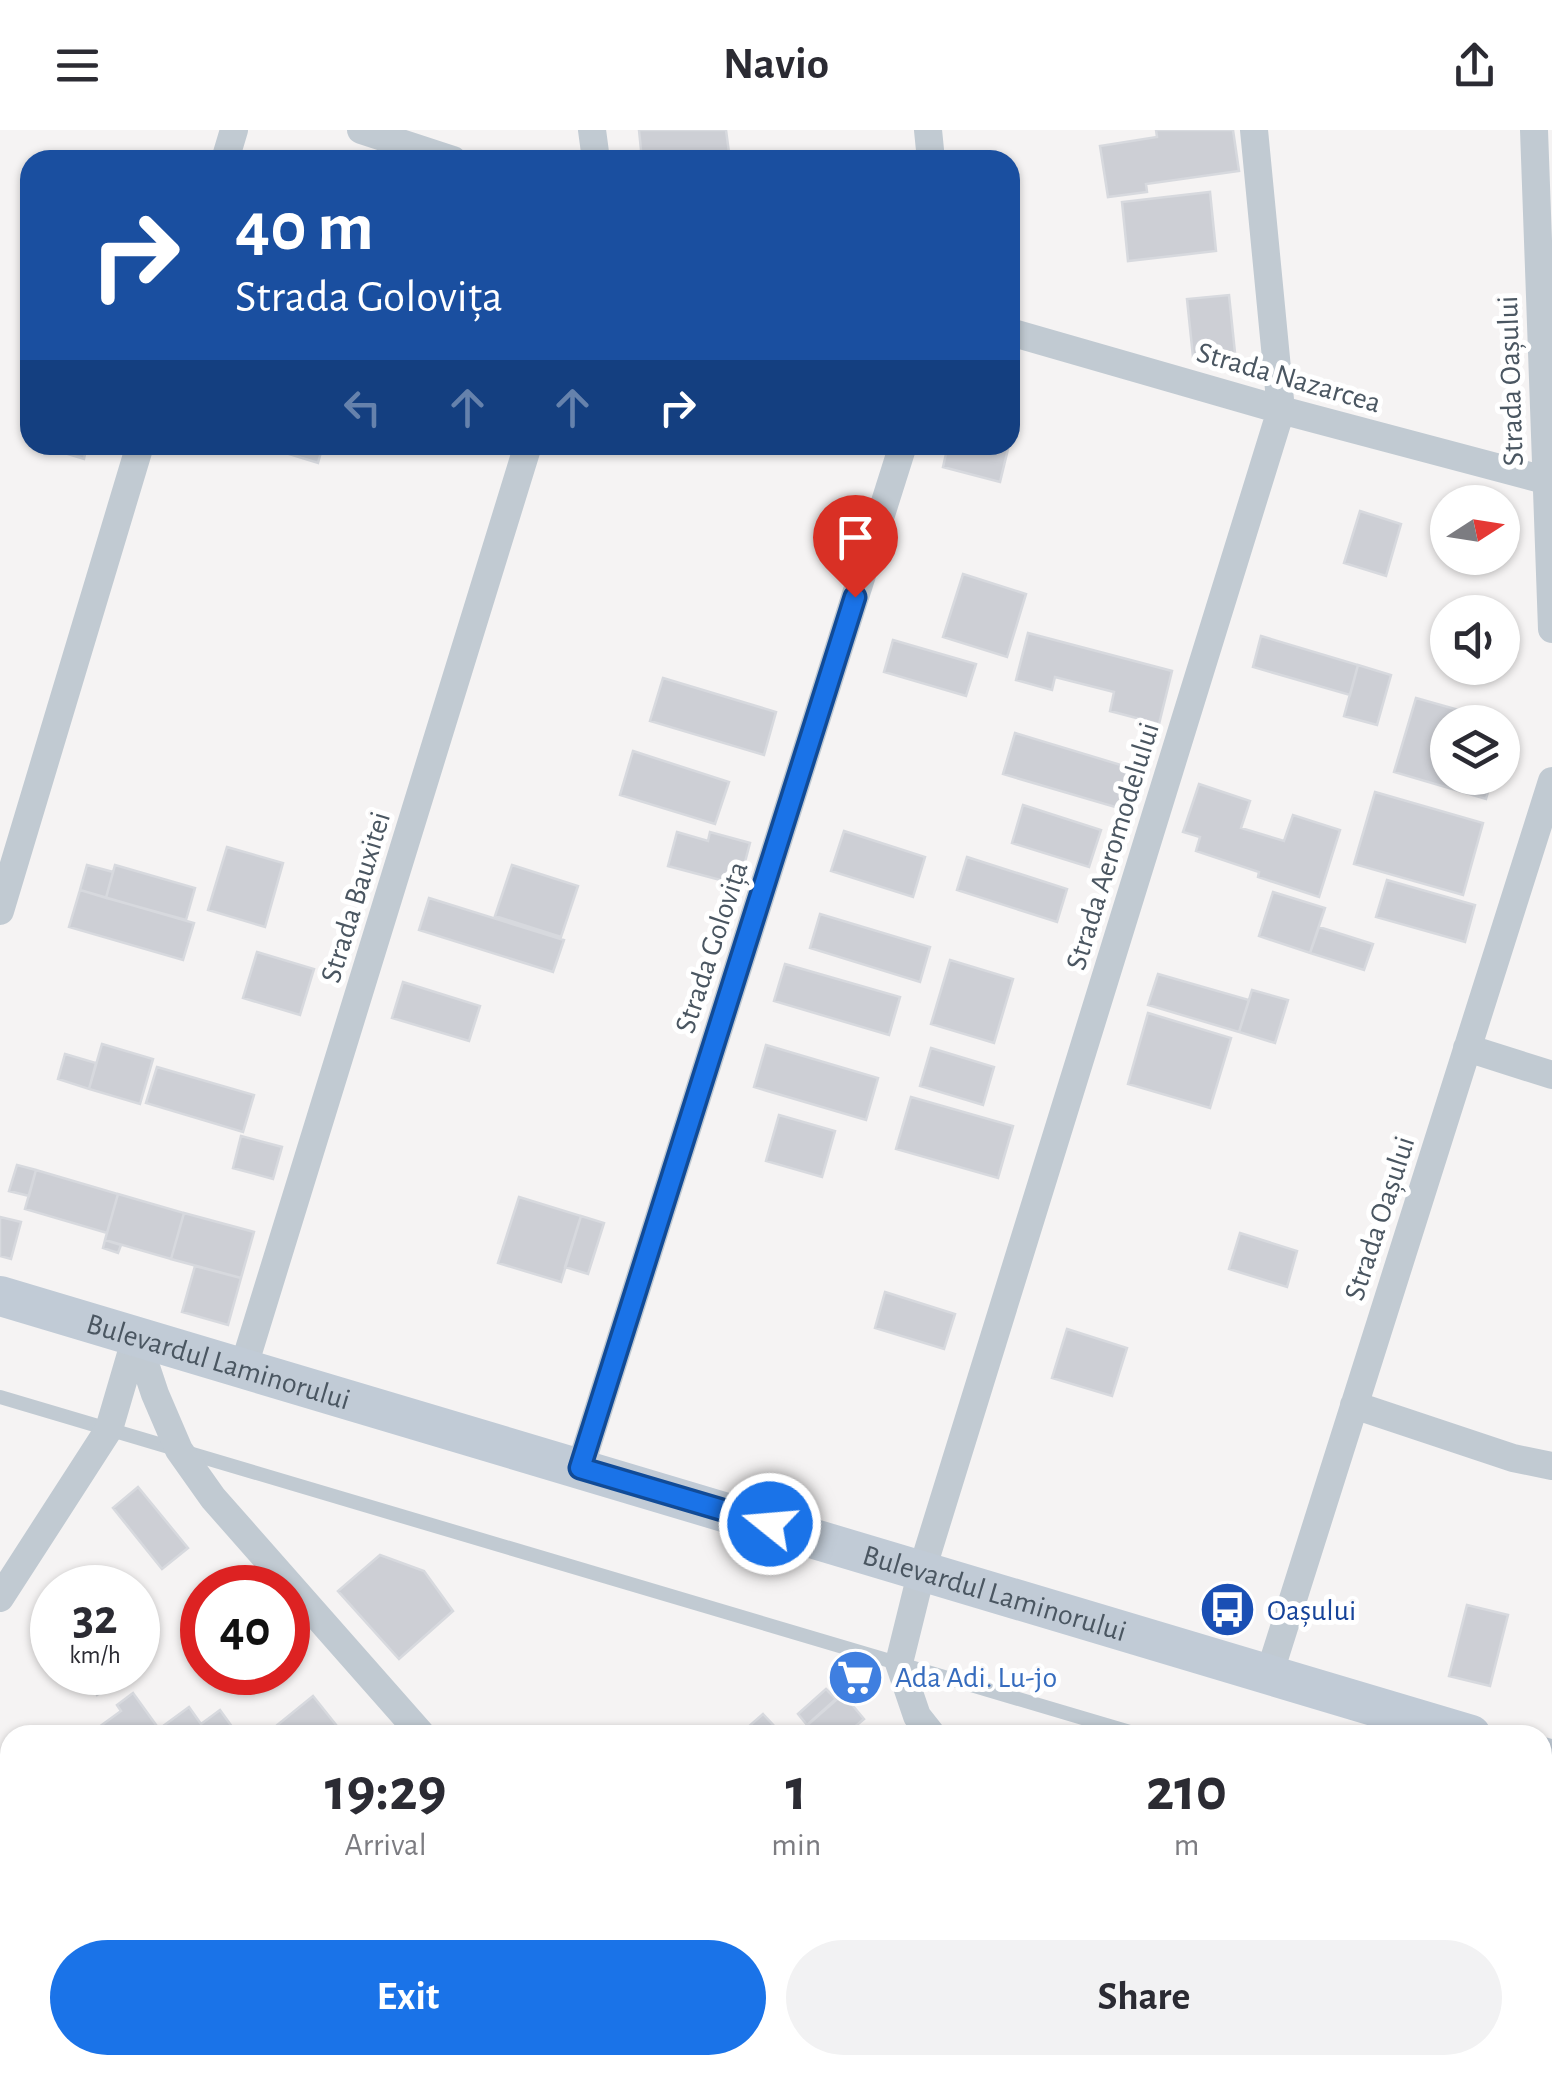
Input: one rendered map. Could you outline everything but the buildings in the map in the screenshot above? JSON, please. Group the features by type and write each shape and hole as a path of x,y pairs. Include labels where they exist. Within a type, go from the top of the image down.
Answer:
{"street":[{"path":"361,130 422,150"},
{"name":"Strada Aeromodelului","path":"899,1663 922,1570 1281,410 1254,130"},
{"name":"Strada Oașului","path":"1540,142 1552,630"},
{"name":"Strada Nazarcea","path":"1020,335 1549,482"},
{"path":"0,910 137,455"},
{"name":"Strada Bauxitei","path":"243,1368 525,455"},
{"name":"Strada Golovița","path":"580,1468 900,455"},
{"name":"Strada Oașului","path":"1269,1674 1552,781"},
{"path":"1467,1048 1552,1075"},
{"name":"Bulevardul Laminorului","path":"0,1296 1438,1725"},
{"path":"0,1598 109,1429 136,1337"},
{"path":"136,1337 179,1450 213,1498 413,1725"},
{"path":"1354,1404 1513,1458 1552,1466"},
{"path":"899,1663 917,1716 924,1725"}],"lane":[{"path":"0,1397 1107,1725"}],"place":[{"name":"Oașului","path":"1228,1610"},
{"name":"Ada Adi. Lu-jo","path":"856,1677"}],"route":[{"path":"770,1524 580,1468 855,597"}]}
